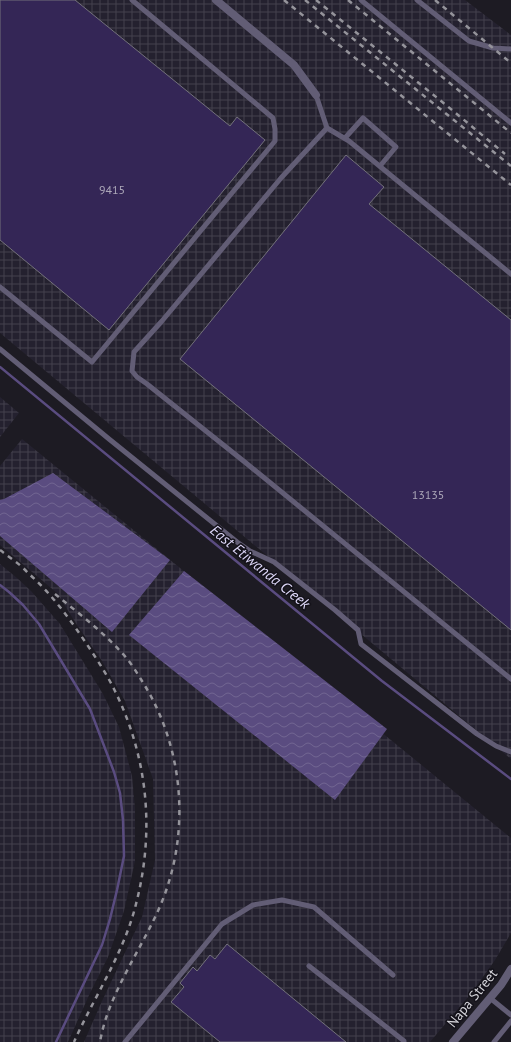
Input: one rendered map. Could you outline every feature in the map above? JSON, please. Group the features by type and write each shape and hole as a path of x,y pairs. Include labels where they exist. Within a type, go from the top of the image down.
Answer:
{"street":[{"path":"216,0 294,65 316,95"},
{"name":"Napa Street","path":"453,1042 501,985 510,971"}],"lane":[{"path":"0,287 92,362 275,141 273,118 132,0"},
{"path":"361,0 511,123"},
{"path":"417,0 469,41 493,48 511,48"},
{"path":"316,95 327,128 345,138 511,274"},
{"path":"345,138 363,118 396,147 380,166"},
{"path":"327,128 281,178 162,321 134,352 132,371 137,377 240,458 511,679"},
{"path":"0,349 109,439 238,542 250,551 274,562 335,610 358,630 361,644 476,734 496,746 511,752"},
{"path":"125,1042 222,924 252,905 282,900 314,907 393,975"},
{"path":"309,966 404,1042"},
{"path":"490,998 511,1014"},
{"path":"494,1042 511,1021"}],"shaded area":[{"path":"0,0 465,0 511,35 511,759 0,333"},
{"path":"0,397 19,413 0,437"},
{"path":"22,439 511,838 511,933 495,960 473,991 430,1042 84,1042 142,917 155,860 153,779 125,701 102,661 57,593 0,545 0,466"},
{"path":"0,564 31,591 60,624 103,694 119,727 132,776 135,808 135,861 124,911 108,957 68,1042 0,1042"}],"water":[{"path":"53,473 170,560 112,632 0,536 0,500"},
{"path":"184,571 387,729 335,800 129,635"}],"building":[{"path":"0,0 75,0 230,126 237,117 265,140 109,330 0,240"},
{"path":"346,155 384,187 369,204 511,320 511,630 180,359"},
{"path":"227,944 346,1042 220,1042 171,1002 184,987 180,983 193,967 197,971 210,955 215,959"}],"waterway":[{"name":"East Etiwanda Creek","path":"0,367 382,681 511,779"},
{"path":"0,585 23,605 39,624 90,709 114,772 120,793 123,820 124,856 110,919 102,945 56,1042"}],"railway":[{"path":"284,0 511,185"},
{"path":"305,0 511,166"},
{"path":"316,0 505,154"},
{"path":"348,0 511,133"},
{"path":"435,0 511,63"},
{"path":"0,550 22,567 52,597 73,624 108,677 125,715 141,768 145,795 146,822 142,877 136,904 124,940 74,1042"},
{"path":"55,594 105,636 124,655 137,673 156,707 167,734 174,762 178,790 179,819 177,848 171,876 161,904 110,1007 100,1042"}]}
